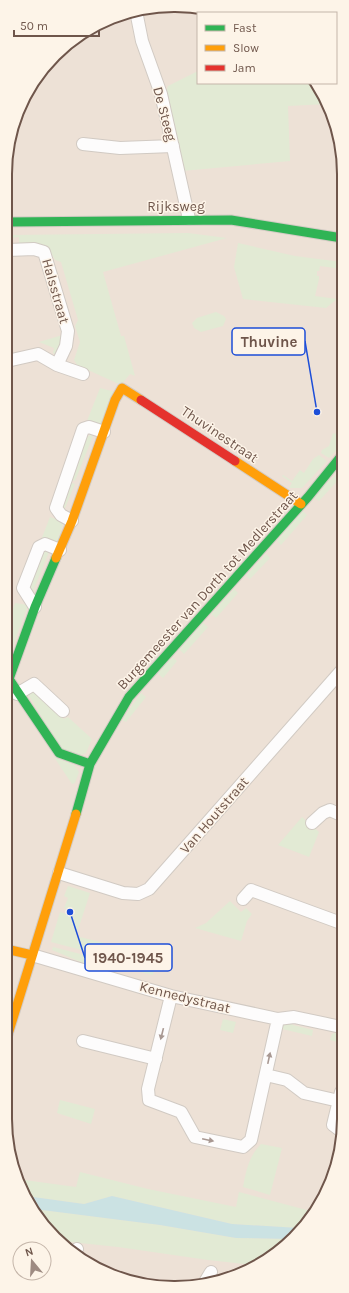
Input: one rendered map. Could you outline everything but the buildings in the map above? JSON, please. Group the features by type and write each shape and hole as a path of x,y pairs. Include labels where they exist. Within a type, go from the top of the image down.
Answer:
{"street":[{"name":"De Steeg","path":"137,17 142,41 161,94 174,146 189,219"},
{"path":"83,144 120,148 174,146"},
{"name":"Rijksweg","path":"12,222 189,219 231,220 337,237"},
{"name":"Halsstraat","path":"12,250 34,249 44,252 68,331 66,346 57,365"},
{"path":"12,360 38,354 57,365 83,374"},
{"name":"Thuvinestraat","path":"104,432 115,400 122,388 301,504"},
{"path":"12,662 72,521 104,432 89,427 83,429 56,508 61,515 72,521"},
{"name":"Burgemeester van Dorth tot Medlerstraat","path":"12,1021 59,873 90,764 129,697 337,462"},
{"path":"35,607 23,588 39,547 45,544 60,550"},
{"name":"Van Houtstraat","path":"59,873 123,894 138,894 149,889 337,676"},
{"path":"17,694 34,684 63,711"},
{"path":"12,685 59,753 90,764"},
{"path":"312,822 322,812 330,810 337,813"},
{"path":"243,899 251,890 337,922"},
{"path":"12,950 32,954"},
{"name":"Kennedystraat","path":"32,954 171,996 278,1019 294,1017 337,1026"},
{"path":"171,996 148,1089 149,1100 181,1112 195,1137 243,1147 251,1140 278,1019"},
{"path":"83,1041 156,1058"},
{"path":"266,1075 287,1080 304,1093 337,1096"},
{"path":"337,1108 333,1125 337,1128"}],"shaded area":[{"path":"153,13 196,13 197,84 310,84 325,112 336,153 336,1140 325,1181 315,1200 297,1226 282,1241 265,1254 237,1269 196,1280 164,1281 143,1278 112,1269 84,1254 67,1241 52,1226 34,1200 24,1181 13,1140 13,153 24,112 34,93 52,67 67,52 84,39 112,24"}],"green space":[{"path":"197,72 197,84 310,84 321,104 288,106 290,161 182,171 164,96 168,86"},
{"path":"188,233 227,238 103,272 121,336 124,336 135,376 130,374 121,385 77,365 74,360 80,342 75,326 78,320 61,262 55,260 44,248 19,245 19,237 12,238 12,235"},
{"path":"238,243 295,256 337,261 337,268 320,266 319,271 317,271 317,276 319,276 319,279 315,296 337,299 326,308 243,299 234,267"},
{"path":"216,312 224,316 226,319 223,326 201,332 194,328 192,323 197,318"},
{"path":"66,334 58,356 53,353 54,348 39,342"},
{"path":"100,388 115,392 101,426 87,421"},
{"path":"337,431 337,449 329,458 321,453 322,450 329,446 333,433 335,434"},
{"path":"90,435 93,436 75,481 70,479 85,438"},
{"path":"319,455 327,461 302,488 289,488 292,483 282,476 283,475 292,481 300,470 304,473 313,459"},
{"path":"337,474 337,481 319,501 312,496"},
{"path":"69,482 75,484 63,513 61,512"},
{"path":"301,509 307,515 281,545 277,541"},
{"path":"50,517 61,521 63,524 57,543 41,540"},
{"path":"44,551 49,552 31,596 27,593 41,553"},
{"path":"266,554 270,558 250,579 246,576"},
{"path":"234,589 238,593 216,618 211,614"},
{"path":"15,603 28,605 12,648 12,612"},
{"path":"201,621 208,627 184,654 179,649"},
{"path":"172,657 177,661 163,678 157,673"},
{"path":"33,691 64,719 68,717 92,739 86,753 77,756 61,750 27,692"},
{"path":"141,693 146,697 126,722 122,720"},
{"path":"54,757 74,765 79,772 75,783 72,784"},
{"path":"302,817 319,832 309,857 278,845"},
{"path":"68,886 90,893 76,936 157,956 153,975 107,964 108,957 51,942 60,912 71,915 72,910 64,908 68,898 64,896"},
{"path":"230,901 241,912 246,908 252,914 247,921 241,941 195,928 206,923"},
{"path":"53,947 104,960 102,966 105,967 100,970 52,950"},
{"path":"223,1019 236,1022 233,1033 220,1030"},
{"path":"283,1021 290,1021 293,1025 313,1030 312,1036 282,1029"},
{"path":"337,1032 337,1042 330,1040 332,1034"},
{"path":"60,1100 95,1109 91,1124 57,1113"},
{"path":"261,1144 282,1148 270,1195 243,1187 251,1159"},
{"path":"80,1172 148,1189 236,1207 239,1192 309,1211 295,1228 232,1224 112,1196 84,1204 32,1197 24,1180 76,1187"},
{"path":"40,1210 160,1225 236,1238 284,1239 265,1254 246,1264 68,1242 52,1226"}],"water":[{"path":"112,1196 232,1224 295,1228 284,1239 236,1238 160,1225 40,1210 32,1197 84,1204"}],"traffic: fast":[{"path":"12,222 231,220 337,237"},
{"path":"76,814 90,764 129,697 308,497 337,461"},
{"path":"12,671 35,607 56,558"},
{"path":"12,683 59,753 90,764"}],"traffic: slow":[{"path":"56,558 72,521 115,400 122,388 141,400"},
{"path":"235,461 301,504"},
{"path":"12,1021 76,814"},
{"path":"12,950 32,955"}],"traffic: jam":[{"path":"141,400 235,461"}],"place":[{"name":"Thuvine","path":"317,412"},
{"name":"1940-1945","path":"70,912"}]}
